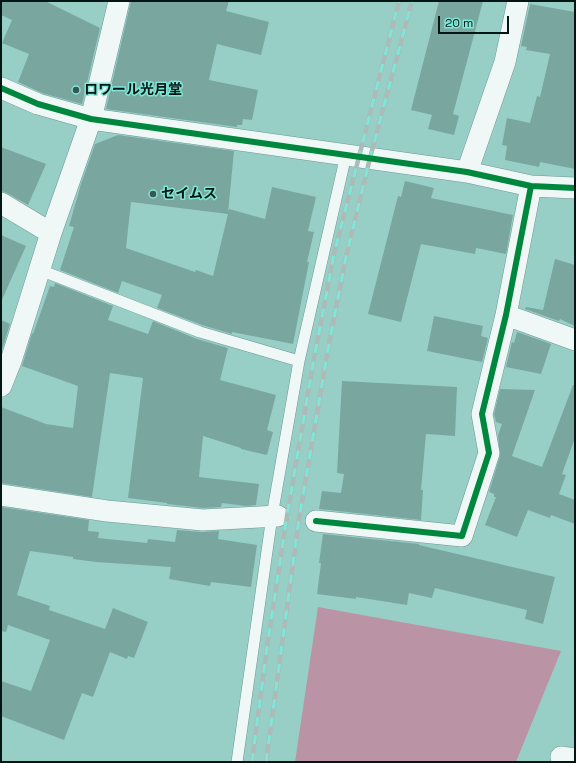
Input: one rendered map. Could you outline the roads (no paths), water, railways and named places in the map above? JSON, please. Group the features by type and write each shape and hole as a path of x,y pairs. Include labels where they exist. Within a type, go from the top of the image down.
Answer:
{"street":[{"path":"1,386 12,361 51,233 91,119 119,1"},
{"path":"467,172 505,62 518,1"},
{"path":"1,88 38,104 91,119 467,172 531,186 575,188"},
{"path":"316,520 462,536 489,453 482,414 506,315 531,186"},
{"path":"1,203 51,233"},
{"path":"506,315 575,340"},
{"path":"1,496 107,511 203,520 275,516"}],"lane":[{"path":"237,762 299,361 346,155"},
{"path":"40,270 200,332 299,361"}],"railway":[{"path":"252,762 267,647 287,516 313,364 334,254 399,1"},
{"path":"266,762 299,519 328,349 346,257 370,158 412,1"}],"place":[{"name":"ロワール光月堂","path":"76,90"},
{"name":"セイムス","path":"153,194"}]}
